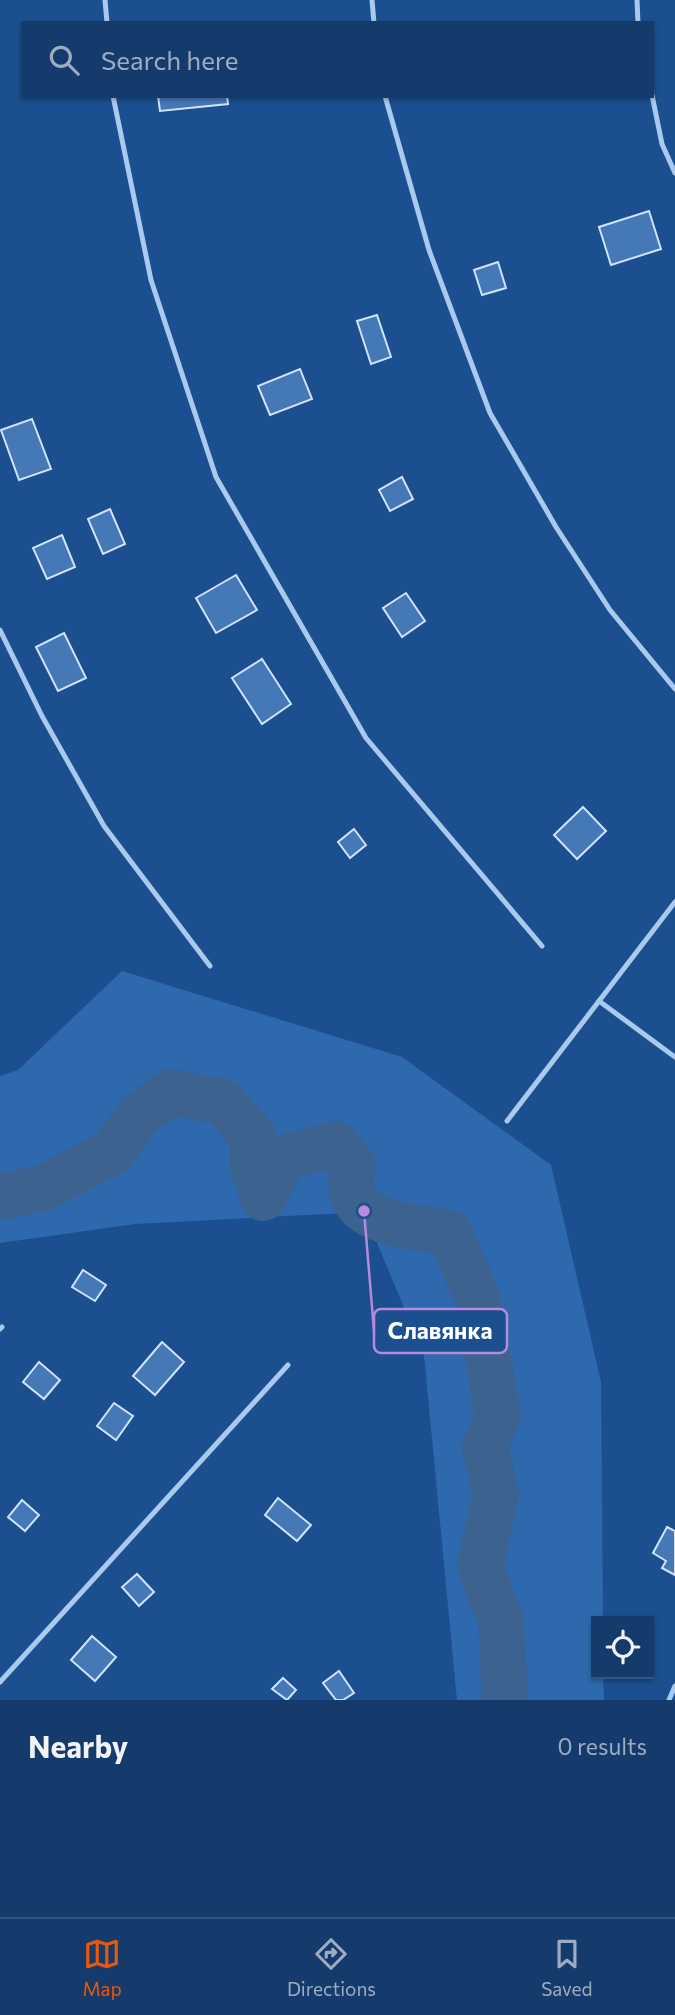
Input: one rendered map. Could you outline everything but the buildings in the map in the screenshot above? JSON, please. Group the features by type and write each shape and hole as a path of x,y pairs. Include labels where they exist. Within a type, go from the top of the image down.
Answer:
{"lane":[{"path":"105,0 107,21"},
{"path":"372,0 374,21"},
{"path":"637,0 638,21"},
{"path":"113,98 151,280 216,477 366,738 542,946"},
{"path":"386,98 429,250 490,413 556,527 610,610 675,690"},
{"path":"652,98 662,144 675,173"},
{"path":"0,630 42,716 104,826 210,966"},
{"path":"507,1121 675,902"},
{"path":"599,1001 675,1057"},
{"path":"0,1682 288,1365"},
{"path":"668,1700 675,1686"}],"shaded area":[{"path":"122,971 402,1057 551,1165 601,1382 603,1616 591,1616 591,1679 603,1679 604,1700 457,1700 424,1355 364,1212 135,1224 0,1243 0,1076 18,1070"}],"waterway":[{"path":"0,1197 46,1187 112,1152 140,1114 171,1092 223,1102 253,1137 253,1165 263,1198 285,1157 335,1144 352,1164 352,1192 357,1203 366,1212 409,1227 450,1233 477,1297 498,1414 485,1449 496,1493 480,1567 501,1621 505,1700"}],"place":[{"name":"Славянка","path":"364,1211"}]}
